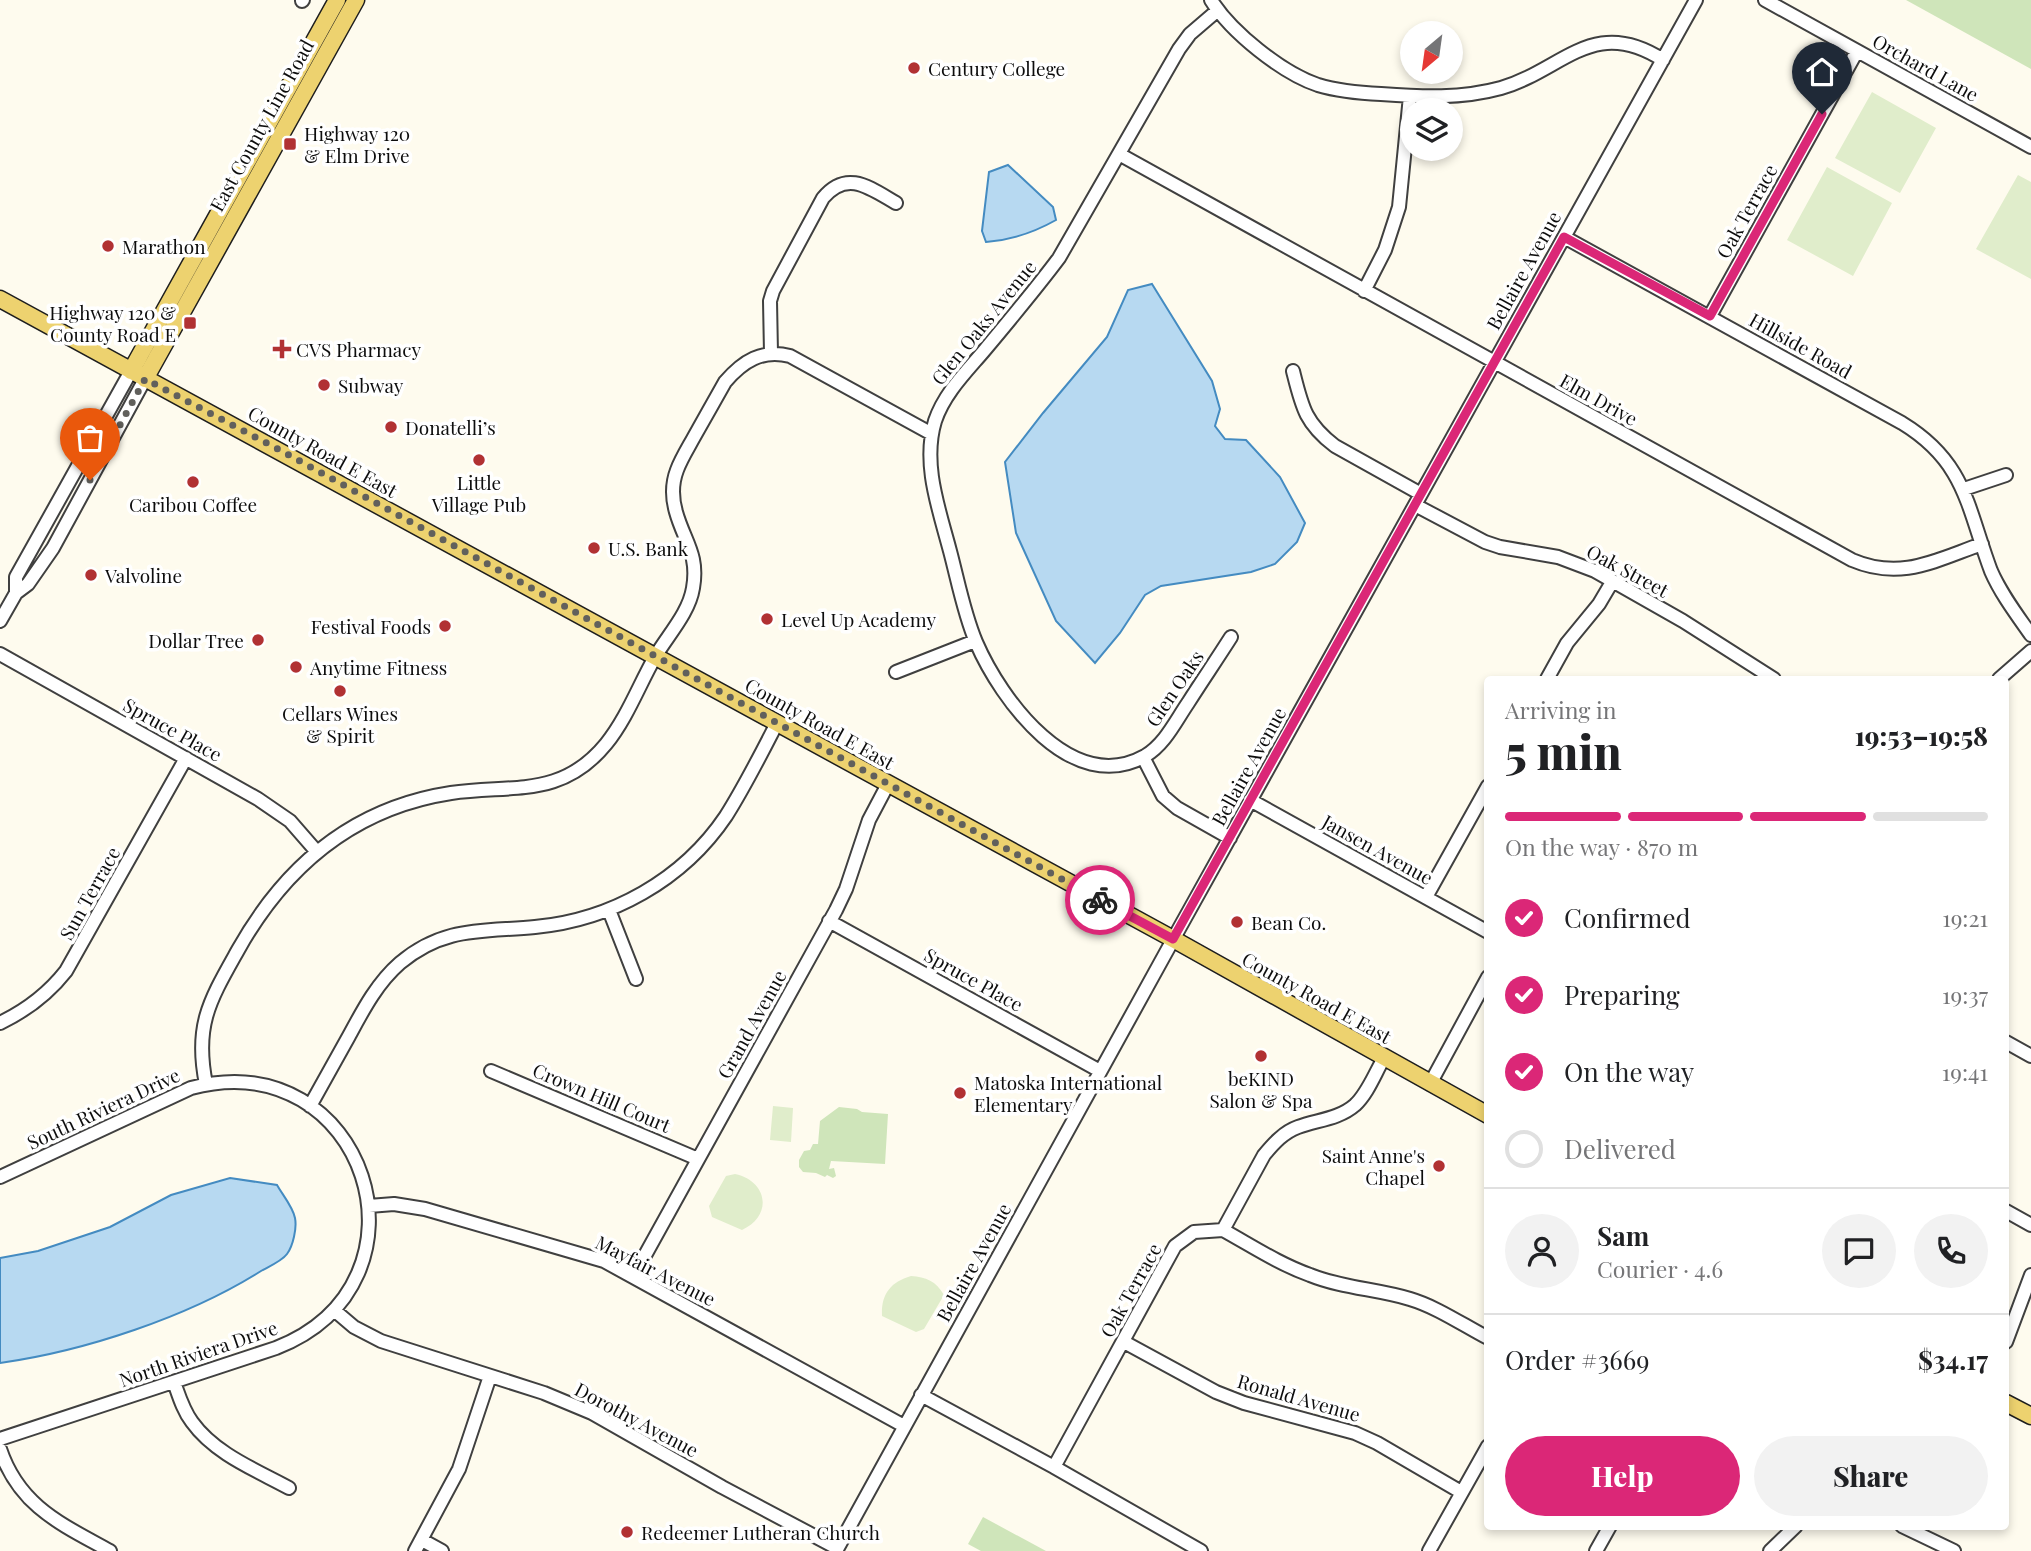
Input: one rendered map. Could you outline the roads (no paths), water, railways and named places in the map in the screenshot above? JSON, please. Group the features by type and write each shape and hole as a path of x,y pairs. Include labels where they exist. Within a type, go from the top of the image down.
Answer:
{"main road":[{"name":"East County Line Road","path":"138,375 337,0"},
{"name":"East County Line Road","path":"138,375 356,0"},
{"name":"County Road E East","path":"0,299 1173,939 1484,1113"},
{"path":"2009,1405 2031,1416"}],"street":[{"name":"Bellaire Avenue","path":"836,1549 1696,0"},
{"name":"Orchard Lane","path":"1765,0 2031,147"},
{"path":"1215,5 1235,29 1283,67 1306,80 1334,89 1410,96 1461,96 1506,87 1578,49 1608,42 1638,47 1663,60"},
{"name":"Glen Oaks Avenue","path":"1143,757 1104,765 1089,763 1063,753 1018,710 1001,687 975,640 935,495 932,434 942,405 951,390 1059,258 1179,49 1215,5"},
{"name":"Oak Terrace","path":"1710,316 1857,51"},
{"path":"1364,290 1385,250 1399,207 1410,96"},
{"name":"Elm Drive","path":"1119,153 1865,566 1907,569 1982,544"},
{"path":"771,353 770,314 773,291 829,191 844,183 862,184 896,203"},
{"name":"Hillside Road","path":"1564,237 1917,432 1945,458 1964,489 1982,544"},
{"path":"206,1084 201,1038 213,996 262,909 287,879 317,852 346,831 404,804 452,793 538,786 571,774 585,765 608,741 688,606 693,590 694,559 675,510 673,497 677,471 725,382 746,363 771,353 790,356 932,434"},
{"name":"Oak Street","path":"1293,372 1302,407 1314,427 1324,437 1485,542 1579,564 1684,621 1769,676"},
{"name":"East County Line Road","path":"16,593 29,584 53,548 138,375"},
{"name":"East County Line Road","path":"16,593 16,577 138,375"},
{"path":"1964,489 2006,475"},
{"path":"1982,544 2000,589 2031,635"},
{"path":"1549,676 1567,643 1599,604 1612,582"},
{"path":"0,621 16,593"},
{"name":"Glen Oaks","path":"1143,757 1161,742 1231,637"},
{"path":"896,672 975,640"},
{"path":"2002,676 2031,651"},
{"name":"Spruce Place","path":"0,654 274,809 297,828 317,852"},
{"path":"310,1106 376,990 388,975 416,951 469,931 559,924 609,910 641,894 673,873 708,838 739,794 778,723"},
{"path":"1143,757 1163,796 1177,808 1230,838"},
{"name":"Sun Terrace","path":"0,1023 42,998 66,971 186,758"},
{"name":"Grand Avenue","path":"633,1277 846,889 869,820 888,783"},
{"path":"1426,897 1484,793"},
{"name":"Jansen Avenue","path":"1250,800 1484,930"},
{"path":"609,910 636,979"},
{"name":"Spruce Place","path":"829,921 1100,1071"},
{"path":"1430,1084 1484,984"},
{"path":"2009,1044 2031,1056"},
{"path":"1384,1058 1367,1090 1354,1106 1335,1116 1296,1128 1273,1144 1264,1155 1223,1230 1286,1266 1338,1284 1414,1300 1484,1336"},
{"name":"Crown Hill Court","path":"491,1071 698,1159"},
{"name":"South Riviera Drive","path":"0,1177 175,1095 206,1084 241,1082 277,1089 310,1106 334,1127 354,1156 362,1174 369,1206"},
{"name":"Mayfair Avenue","path":"369,1206 394,1205 425,1209 604,1261 904,1426"},
{"name":"North Riviera Drive","path":"0,1439 290,1342 320,1324 334,1310 355,1280 367,1244 369,1206"},
{"path":"2009,1213 2031,1225"},
{"name":"Oak Terrace","path":"1054,1467 1175,1246 1195,1232 1223,1230"},
{"path":"2009,1334 2031,1275"},
{"name":"Dorothy Avenue","path":"334,1310 367,1335 544,1393 592,1413 836,1549"},
{"name":"Ronald Avenue","path":"1124,1342 1216,1392 1244,1403 1355,1433 1461,1492"},
{"path":"442,1551 418,1545 459,1469 490,1376"},
{"path":"174,1382 184,1409 202,1434 226,1453 289,1488"},
{"path":"922,1395 1201,1551"},
{"path":"0,1449 12,1477 32,1503 60,1524 110,1551"},
{"path":"1429,1551 1484,1453"},
{"path":"1596,1551 1608,1530"},
{"path":"1770,1551 1792,1530"},
{"path":"1910,1530 1954,1551"}],"water":[{"path":"1008,165 1053,207 1056,220 1022,235 986,242 982,231 989,172"},
{"path":"1152,284 1212,381 1220,409 1215,426 1225,439 1246,440 1280,477 1305,523 1297,542 1275,564 1251,572 1161,586 1145,595 1120,633 1095,663 1056,621 1016,533 1005,462 1107,337 1128,290"},
{"path":"230,1178 277,1185 295,1218 294,1237 282,1259 201,1303 135,1330 66,1350 0,1363 0,1258 38,1251 110,1227 171,1195"}],"place":[{"name":"Century College","path":"914,68"},
{"name":"Highway 120 & Elm Drive","path":"290,144"},
{"name":"Marathon","path":"108,246"},
{"name":"Highway 120 & County Road E","path":"190,323"},
{"name":"CVS Pharmacy","path":"282,349"},
{"name":"Subway","path":"324,385"},
{"name":"Donatelli’s","path":"391,427"},
{"name":"Little Village Pub","path":"479,460"},
{"name":"Caribou Coffee","path":"193,482"},
{"name":"U.S. Bank","path":"594,548"},
{"name":"Valvoline","path":"91,575"},
{"name":"Level Up Academy","path":"767,619"},
{"name":"Festival Foods","path":"445,626"},
{"name":"Dollar Tree","path":"258,640"},
{"name":"Anytime Fitness","path":"296,667"},
{"name":"Cellars Wines & Spirit","path":"340,691"},
{"name":"Bean Co.","path":"1237,922"},
{"name":"beKIND Salon & Spa","path":"1261,1056"},
{"name":"Matoska International Elementary","path":"960,1093"},
{"name":"Saint Anne's Chapel","path":"1439,1166"},
{"name":"Redeemer Lutheran Church","path":"627,1532"}]}
